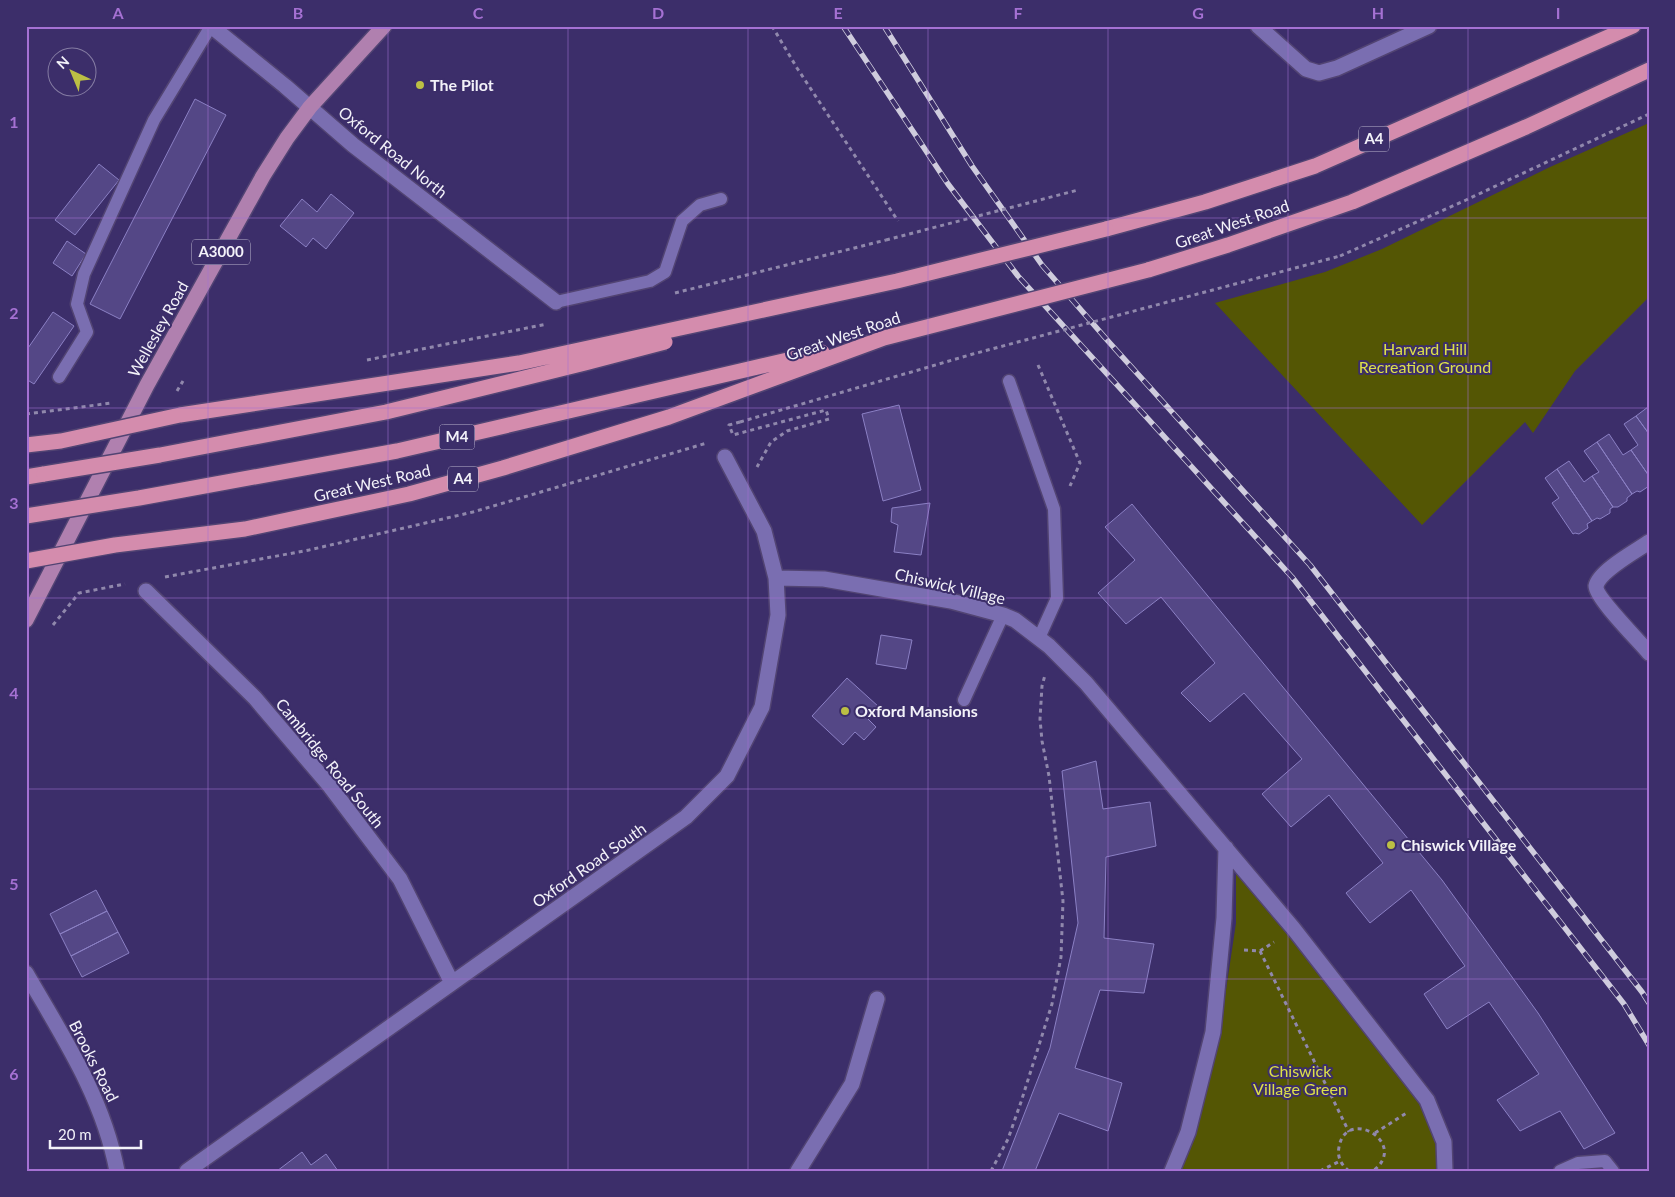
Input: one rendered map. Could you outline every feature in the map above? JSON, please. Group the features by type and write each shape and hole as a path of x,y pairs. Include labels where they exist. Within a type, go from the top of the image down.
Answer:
{"highway":[{"name":"Great West Road","path":"26,445 61,441 180,415 519,363 896,281 1106,229 1205,202 1315,166 1633,26"},
{"name":"Great West Road","path":"26,561 116,545 245,529 409,494 503,468 669,417 884,338 1148,270 1228,245 1352,202 1526,127 1649,70"},
{"path":"26,477 160,455 386,412 585,364 896,281"},
{"name":"M4","path":"26,516 139,498 397,451 884,338"}],"main road":[{"name":"Wellesley Road","path":"26,620 146,384 263,176 287,138 310,107 384,26"}],"street":[{"name":"Oxford Road North","path":"211,26 285,86 353,145 556,302"},
{"path":"1258,26 1306,69 1319,73 1337,68 1429,26"},
{"name":"Oxford Road South","path":"187,1171 686,817 727,776 762,707 778,615 776,578 764,531 725,457"},
{"path":"1649,542 1609,569 1598,581 1596,587 1597,593 1649,652"},
{"name":"Chiswick Village","path":"776,578 824,579 951,601 1003,614 1015,620 1056,653 1086,683 1293,928 1427,1100 1444,1142 1445,1171"},
{"name":"Cambridge Road South","path":"140,587 255,698 329,785 400,879 452,983"},
{"path":"1172,1171 1188,1132 1213,1032 1224,918 1226,848"},
{"name":"Brooks Road","path":"26,973 98,1103 114,1152 117,1171"},
{"path":"798,1171 852,1084 877,999"}],"lane":[{"path":"59,378 87,332 77,304 84,274 154,120 211,26"},
{"path":"556,302 650,281 665,272 682,221 700,205 722,199"},
{"path":"1009,381 1054,509 1057,598 1039,638"},
{"path":"964,700 1003,614"},
{"path":"1560,1171 1578,1163 1604,1161 1613,1171"}],"path":[{"path":"772,26 797,68 898,221"},
{"path":"736,480 753,475 771,442 787,431 829,419 826,410 733,435 729,426 973,354 1340,256 1466,200 1649,114"},
{"path":"674,294 1078,190"},
{"path":"360,362 549,324"},
{"path":"183,380 176,393 183,392"},
{"path":"26,414 114,403"},
{"path":"163,577 309,550 472,512 716,440 725,457"},
{"path":"53,625 79,593 140,587"},
{"path":"992,1171 1008,1139 1021,1102 1052,1004 1061,957 1063,901 1049,776 1040,719 1042,686 1046,672 1056,653"},
{"path":"1221,949 1260,951 1349,1132"},
{"path":"1375,1133 1427,1100"},
{"path":"1349,1171 1340,1162 1338,1155 1340,1142 1349,1132 1360,1128 1375,1133 1382,1143 1383,1155 1379,1166 1372,1171"},
{"path":"1320,1171 1340,1162"}],"green space":[{"name":"Harvard Hill Recreation Ground","path":"1649,123 1649,297 1575,371 1533,433 1525,422 1422,525 1215,303 1325,272 1382,249 1550,167"},
{"name":"Chiswick Village Green","path":"1236,865 1428,1087 1445,1137 1452,1171 1177,1171 1219,1037 1236,923"}],"building":[{"path":"195,99 226,115 120,319 90,304"},
{"path":"99,164 119,180 75,235 55,220"},
{"path":"331,194 354,213 326,249 313,238 306,247 280,226 302,199 317,212"},
{"path":"67,241 86,254 72,276 53,263"},
{"path":"53,312 74,326 34,384 26,379 26,351"},
{"path":"899,405 921,490 883,501 862,414"},
{"path":"1649,408 1649,434 1636,416"},
{"path":"1636,416 1649,434 1649,476 1631,450 1638,445 1624,424"},
{"path":"1609,434 1623,455 1631,450 1649,476 1649,486 1640,492 1637,491 1632,494 1597,442"},
{"path":"1597,442 1632,494 1627,498 1627,501 1618,507 1613,507 1592,476 1599,472 1584,451"},
{"path":"1569,461 1584,482 1592,476 1613,507 1610,509 1610,513 1592,521 1557,469"},
{"path":"1557,469 1592,521 1587,524 1588,528 1579,534 1573,534 1552,503 1559,498 1545,478"},
{"path":"930,503 921,555 894,552 898,525 891,522 892,508"},
{"name":"Chiswick Village","path":"1132,504 1442,880 1538,1013 1615,1133 1584,1149 1560,1111 1520,1131 1497,1100 1539,1074 1489,1002 1447,1029 1424,994 1465,966 1411,890 1370,923 1346,893 1383,863 1329,795 1291,827 1262,794 1302,759 1244,693 1210,722 1181,693 1215,663 1161,597 1126,624 1098,593 1135,560 1105,527"},
{"path":"881,635 912,640 906,669 876,664"},
{"name":"Oxford Mansions","path":"847,678 879,707 868,719 876,727 864,740 855,732 843,745 812,716"},
{"path":"1096,761 1103,809 1150,802 1156,846 1106,857 1104,938 1154,944 1144,993 1100,990 1075,1068 1122,1083 1108,1131 1059,1113 1035,1171 1002,1171 1050,1048 1078,923 1062,771"},
{"path":"96,890 107,911 60,934 50,914"},
{"path":"107,911 118,932 71,956 60,934"},
{"path":"118,932 129,953 82,977 71,956"},
{"path":"302,1152 311,1165 326,1154 338,1171 277,1171"}],"railway":[{"path":"843,26 948,184 1018,276 1292,577 1624,1004 1649,1045"},
{"path":"884,26 972,166 1042,265 1310,565 1649,1003"}],"place":[{"name":"The Pilot","path":"420,85"},
{"name":"Oxford Mansions","path":"845,711"},
{"name":"Chiswick Village","path":"1391,845"}]}
